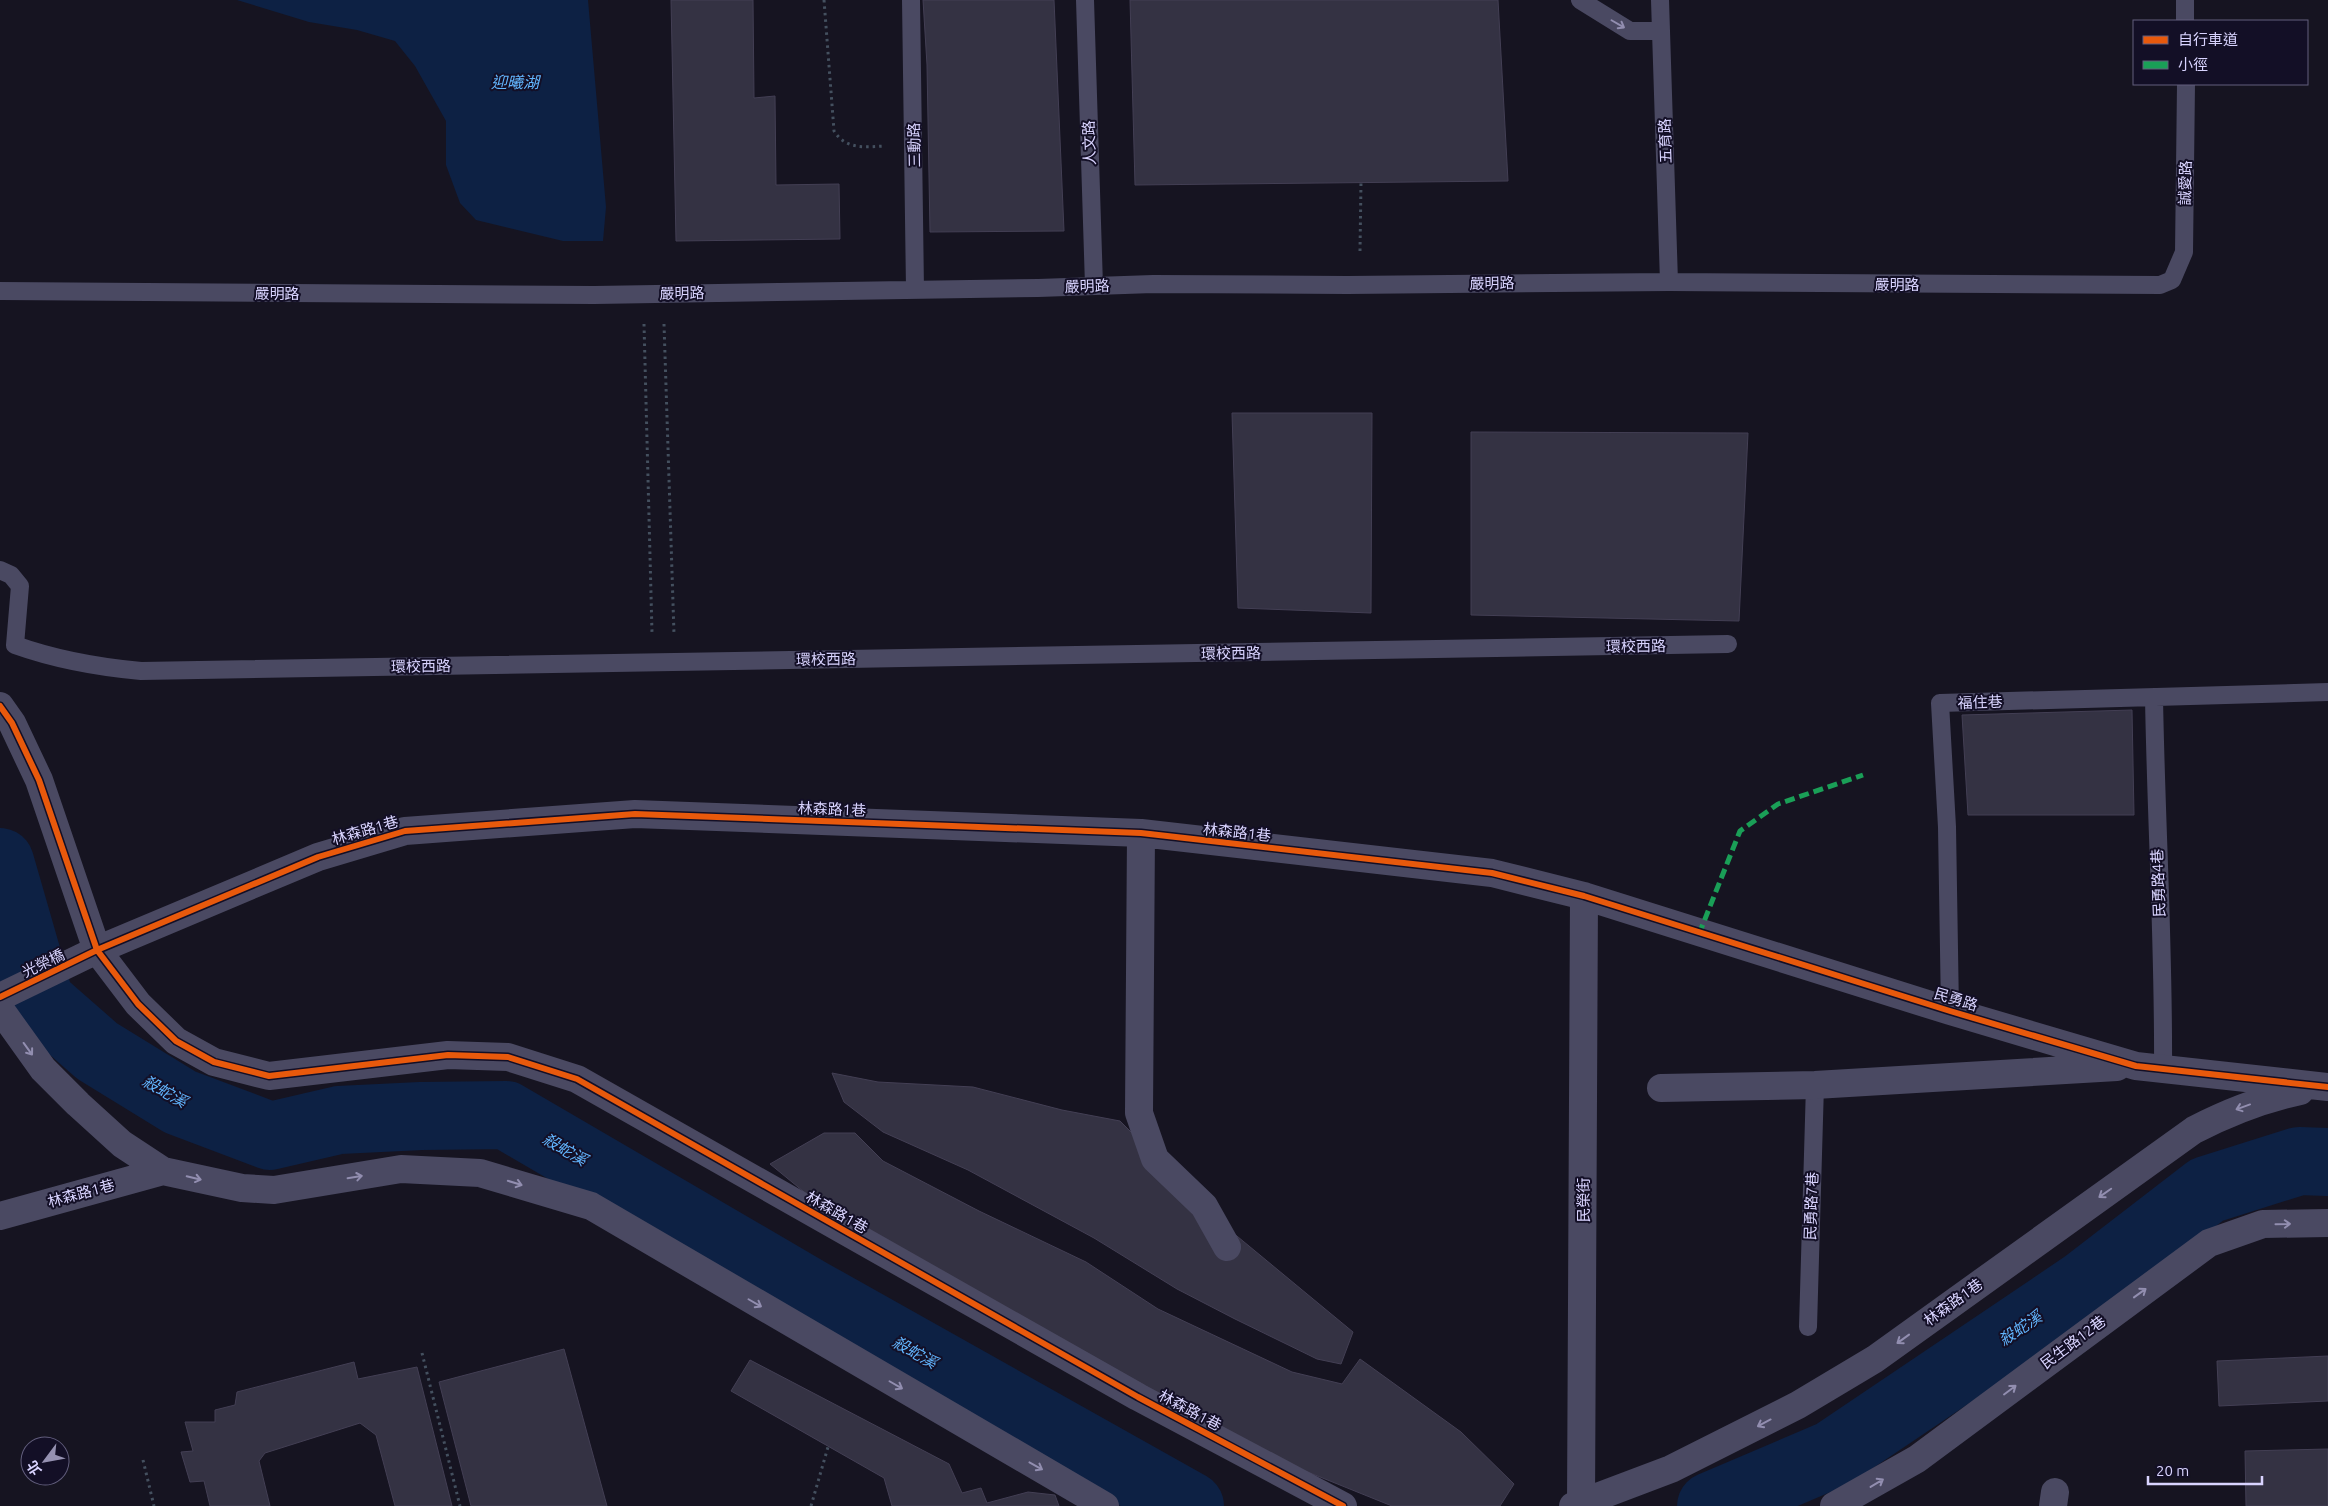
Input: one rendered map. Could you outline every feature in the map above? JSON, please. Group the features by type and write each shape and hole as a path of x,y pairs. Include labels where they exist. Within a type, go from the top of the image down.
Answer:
{"street":[{"name":"林森路1巷","path":"0,706 12,723 39,780 97,950 138,1004 176,1041 214,1062 269,1076 456,1055 508,1057 577,1078 1138,1397 1343,1506"},
{"name":"林森路1巷","path":"97,950 318,857 405,831 635,814 1141,833 1492,873 1584,896"},
{"path":"1141,833 1139,1113 1155,1159 1204,1206 1227,1247"},
{"name":"民勇路","path":"1584,896 1950,1011 2136,1066 2326,1087"},
{"name":"民榮街","path":"1579,1505 1584,896"},
{"name":"光榮橋","path":"0,997 97,950"},
{"name":"林森路1巷","path":"0,1009 43,1069 78,1104 122,1144 163,1171 242,1188 274,1190 401,1169 480,1173 591,1206 1014,1454 1095,1499"},
{"name":"民勇路","path":"1661,1088 1815,1085 2136,1066"},
{"name":"林森路1巷","path":"1579,1505 1671,1470 1798,1405 1875,1359 2194,1130 2229,1112 2267,1098 2326,1087"},
{"name":"林森路1巷","path":"0,1216 163,1171"},
{"name":"民生路12巷","path":"1834,1506 1917,1459 2209,1243 2263,1224 2328,1223"}],"lane":[{"name":"三動路","path":"911,0 915,290"},
{"name":"人文路","path":"1085,0 1094,286"},
{"path":"1580,0 1630,30 1661,31"},
{"name":"五育路","path":"1660,0 1669,282"},
{"path":"2185,0 2185,20"},
{"name":"誠愛路","path":"2172,280 2184,252 2186,85"},
{"name":"嚴明路","path":"0,291 594,295 1094,286 1669,282 2147,286 2160,285 2172,280"},
{"name":"環校西路","path":"0,570 11,575 20,586 15,646 44,656 89,666 141,671 1728,644"},
{"name":"福住巷","path":"1950,1011 1947,828 1940,703 2328,692"},
{"name":"民勇路4巷","path":"2154,697 2163,1070"},
{"name":"民勇路7巷","path":"1808,1327 1815,1085"}],"path":[{"path":"824,0 834,131 836,136 849,146 914,146"},
{"path":"1360,251 1361,182"},
{"path":"644,324 653,662"},
{"path":"664,324 675,662"},
{"path":"422,1352 460,1506"},
{"path":"811,1506 828,1447"},
{"path":"142,1460 154,1506"}],"water":[{"name":"迎曦湖","path":"237,0 588,0 606,207 603,241 563,241 476,220 460,203 446,165 446,121 415,66 395,41 357,30 309,22"}],"building":[{"path":"671,0 753,0 754,98 775,96 776,185 839,184 840,239 676,241"},
{"path":"923,0 1054,0 1064,231 930,232 927,65"},
{"path":"1130,0 1498,0 1508,181 1135,185"},
{"path":"1232,413 1372,413 1371,613 1238,608"},
{"path":"1471,432 1748,433 1739,621 1471,615"},
{"path":"2132,710 2134,815 1968,815 1962,715"},
{"path":"832,1073 878,1082 973,1087 1062,1110 1120,1121 1226,1227 1353,1332 1341,1364 1317,1359 1235,1319 1177,1289 1094,1238 968,1170 883,1132 844,1102"},
{"path":"824,1133 855,1133 883,1161 979,1211 1086,1262 1158,1309 1292,1372 1342,1384 1360,1359 1461,1432 1514,1484 1500,1506 1392,1506 1273,1458 809,1196 770,1164"},
{"path":"564,1349 607,1506 471,1506 439,1382"},
{"path":"2328,1356 2328,1401 2219,1406 2217,1361"},
{"path":"750,1360 949,1464 962,1493 981,1488 987,1503 1028,1492 1055,1495 1059,1506 892,1506 884,1478 731,1391"},
{"path":"354,1362 358,1379 417,1367 452,1506 395,1506 376,1435 360,1423 265,1453 259,1461 270,1506 210,1506 204,1481 190,1482 181,1452 193,1451 185,1422 215,1422 215,1410 235,1405 237,1392"},
{"path":"2328,1449 2328,1506 2246,1506 2245,1451"}],"waterway":[{"name":"殺蛇溪","path":"0,862 40,1001 97,1051 180,1102 270,1136 339,1120 421,1116 506,1115 811,1293 1190,1506"},
{"name":"殺蛇溪","path":"1711,1506 1833,1454 2085,1284 2207,1190 2299,1161 2328,1162"}],"marked path":[{"path":"1699,934 1740,831 1778,804 1863,775"}],"cycle path":[{"path":"0,706 12,723 39,780 97,950 138,1004 176,1041 214,1062 269,1076 448,1055 508,1057 577,1079 1138,1397 1343,1506"},
{"path":"0,997 97,950 318,857 405,831 635,814 1141,833 1492,873 1584,896 1950,1011 2136,1066 2328,1087"}]}
